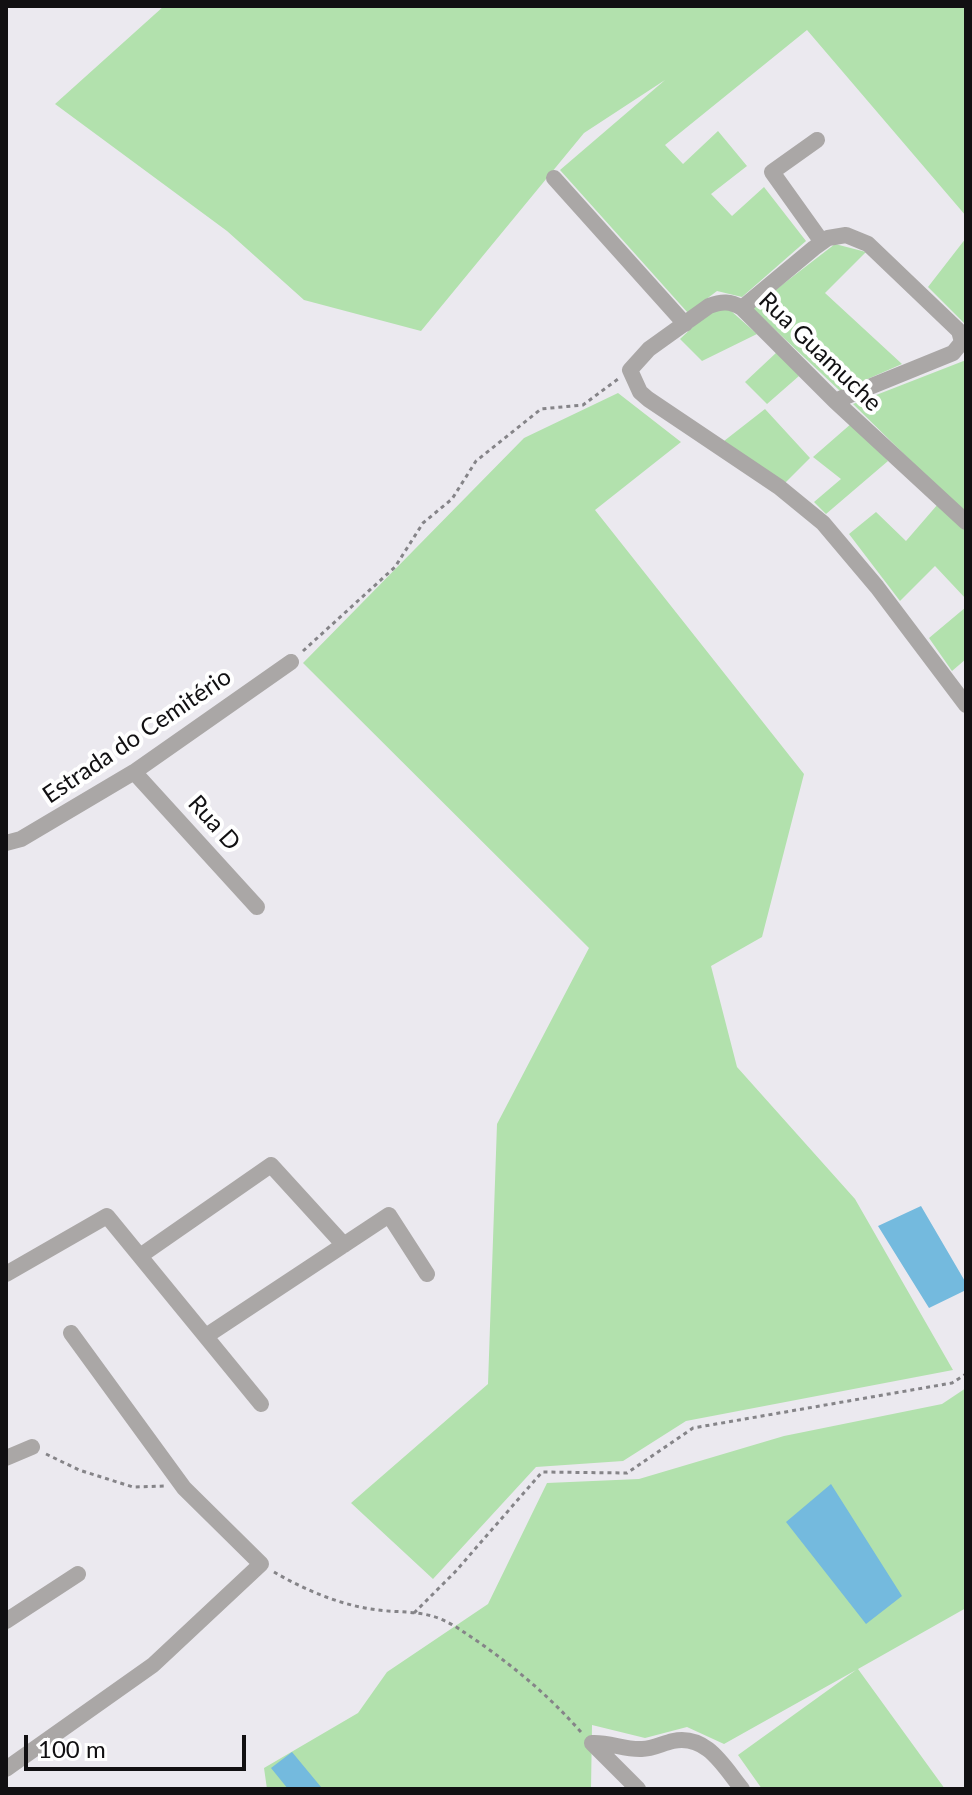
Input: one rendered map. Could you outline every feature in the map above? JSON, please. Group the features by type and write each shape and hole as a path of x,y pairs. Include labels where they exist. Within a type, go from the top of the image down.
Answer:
{"street":[{"path":"817,140 772,172 822,242"},
{"path":"554,178 685,324"},
{"path":"742,308 822,242 846,235 868,244 949,320 962,337 960,347 953,353 835,401"},
{"name":"Rua Guamuche","path":"630,370 649,349 709,306 718,302 734,303 966,522"},
{"path":"630,370 640,392 648,399 779,487 823,523 877,587 966,705"},
{"name":"Estrada do Cemitério","path":"6,843 45,826 134,772 291,662"},
{"name":"Rua D","path":"134,772 257,907"},
{"path":"140,1256 271,1165 344,1245"},
{"path":"206,1336 389,1215 427,1274"},
{"path":"6,1274 107,1216 261,1404"},
{"path":"6,1769 153,1665 261,1564 182,1485 71,1333"},
{"path":"6,1458 32,1447"},
{"path":"6,1621 78,1574"},
{"path":"592,1743 640,1749 691,1740 713,1753 742,1789"},
{"path":"592,1743 630,1785"}],"path":[{"path":"291,662 395,567 423,523 452,499 476,461 541,409 583,405 630,370"},
{"path":"414,1613 455,1572 542,1472 627,1473 693,1428 952,1383 966,1374"},
{"path":"32,1447 79,1470 133,1487 182,1485"},
{"path":"261,1564 307,1589 340,1601 368,1609 437,1617 459,1628 532,1681 592,1743"}],"green space":[{"path":"164,6 966,6 966,216 807,30 665,145 683,164 718,131 747,166 711,194 732,216 764,187 806,241 742,297 717,291 688,313 560,170 665,80 584,133 421,331 304,300 227,231 55,104"},
{"path":"966,238 966,325 928,287"},
{"path":"835,244 866,252 825,293 902,364 840,391 752,308"},
{"path":"712,309 730,310 757,334 702,361 680,339"},
{"path":"777,352 799,376 767,404 745,382"},
{"path":"966,360 966,515 853,404"},
{"path":"618,393 681,442 595,510 804,774 762,937 711,966 737,1067 855,1199 953,1370 686,1421 623,1461 536,1467 433,1579 351,1503 488,1384 497,1124 589,948 303,663 524,438"},
{"path":"765,409 810,458 785,483 724,441"},
{"path":"852,423 888,461 826,514 814,502 841,479 813,457"},
{"path":"938,504 966,531 966,599 935,566 900,601 849,534 876,512 906,541"},
{"path":"966,607 966,659 952,671 929,638"},
{"path":"966,1388 966,1608 858,1669 945,1789 762,1789 738,1755 856,1670 724,1744 687,1727 645,1738 592,1725 591,1789 267,1789 264,1768 358,1713 387,1672 488,1604 547,1483 639,1479 784,1436 942,1404"}],"water":[{"path":"921,1206 966,1283 966,1290 929,1308 878,1226"},
{"path":"831,1484 902,1596 866,1624 786,1522"},
{"path":"292,1752 321,1787 319,1789 288,1789 271,1768"}]}
